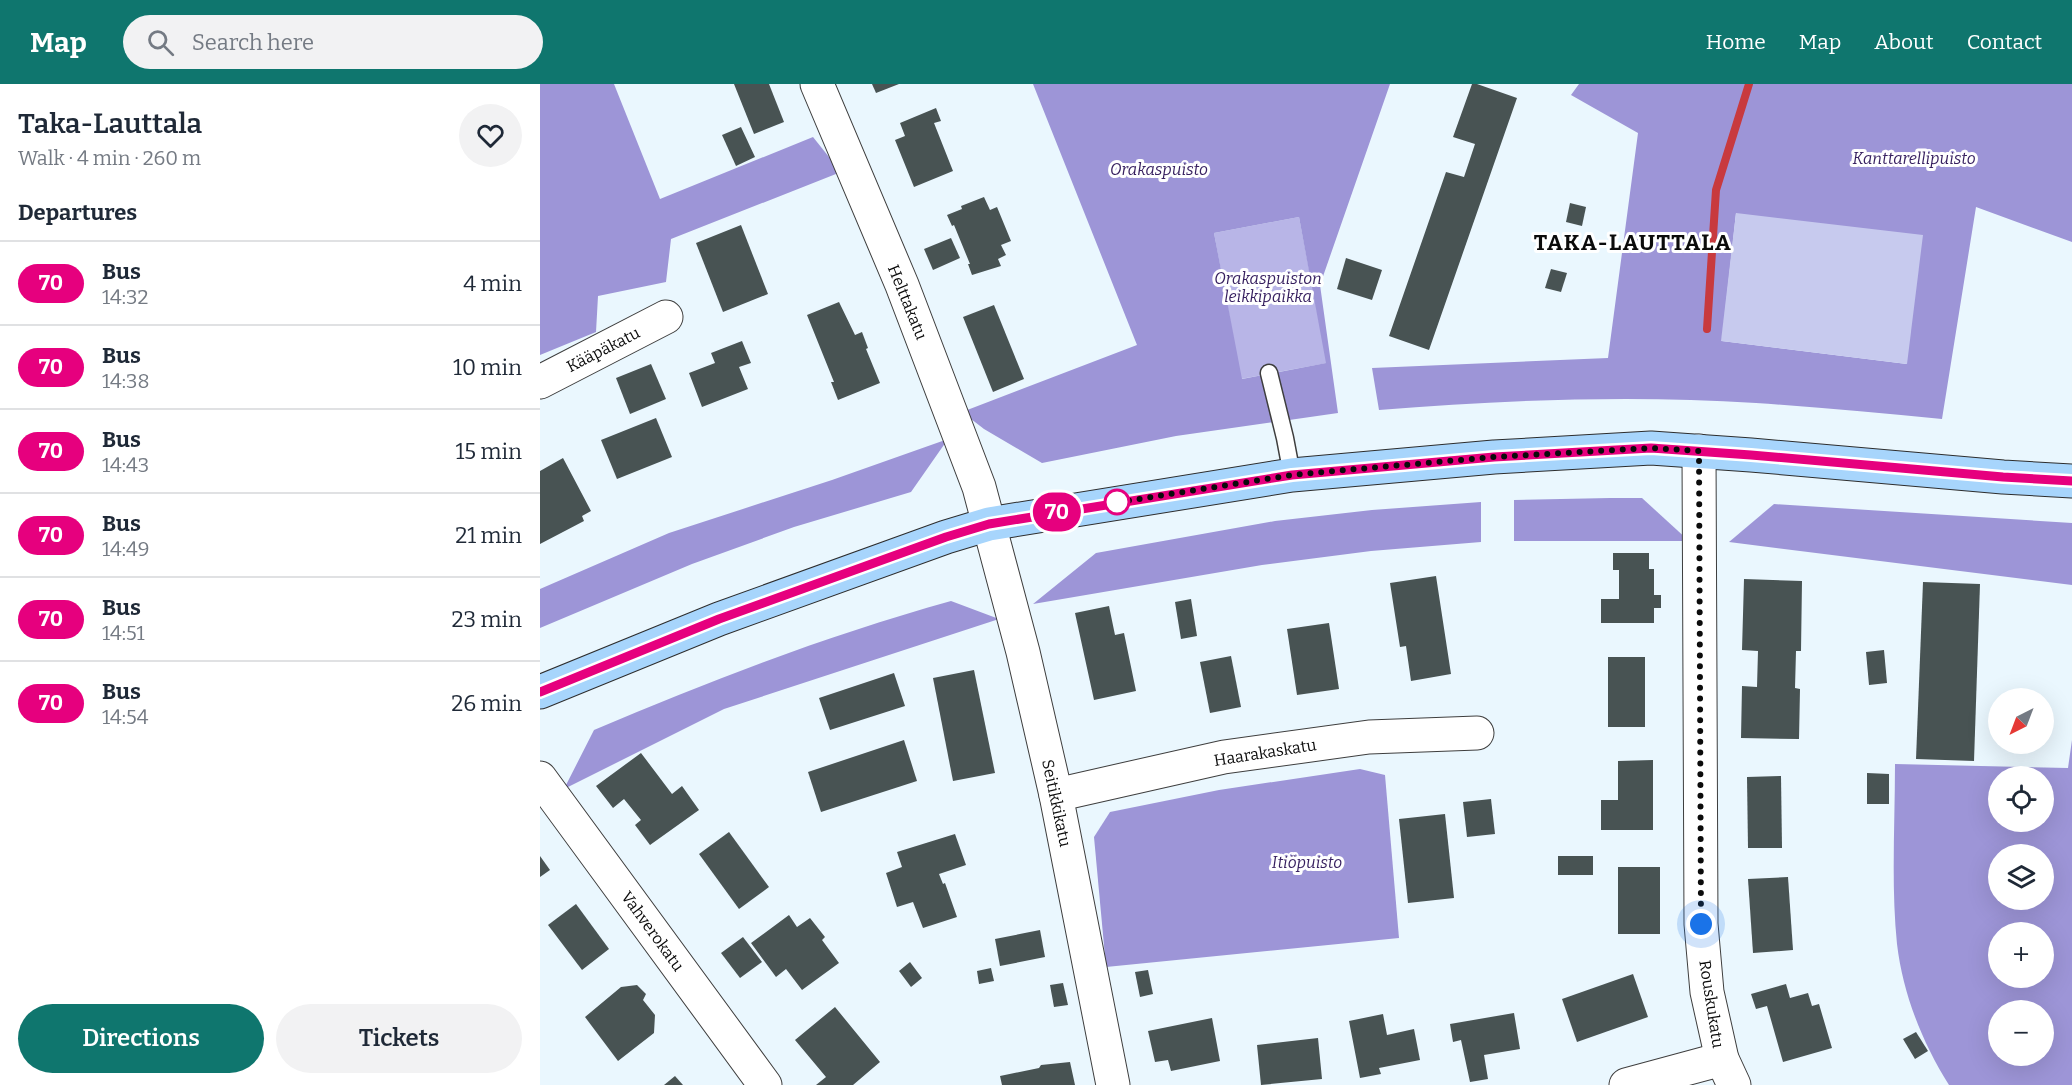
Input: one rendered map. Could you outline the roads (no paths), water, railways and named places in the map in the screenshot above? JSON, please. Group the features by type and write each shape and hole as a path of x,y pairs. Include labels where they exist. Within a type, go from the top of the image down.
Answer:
{"main road":[{"path":"540,692 719,619 935,541 989,524 1292,475 1517,456 1651,448 2072,481"}],"street":[{"name":"Helttakatu","path":"817,84 902,285 979,487 989,524"},
{"name":"Kääpäkatu","path":"540,381 666,317"},
{"name":"Rouskukatu","path":"1699,451 1701,924 1707,993 1728,1072"},
{"name":"Seitikkikatu","path":"989,524 1023,652 1056,795 1113,1085"},
{"name":"Haarakaskatu","path":"1056,795 1224,757 1368,737 1477,733"},
{"name":"Vahverokatu","path":"540,778 765,1085"},
{"path":"1626,1085 1728,1072"}],"lane":[{"path":"1269,374 1292,475"}],"waterway":[{"path":"1707,329 1716,190 1749,84"}],"district":[{"name":"TAKA-LAUTTALA","path":"1633,242"}],"park label":[{"name":"Kanttarellipuisto","path":"1914,158"},
{"name":"Orakaspuisto","path":"1159,169"},
{"name":"Orakaspuiston leikkipaikka","path":"1268,287"},
{"name":"Itiöpuisto","path":"1307,862"}]}
